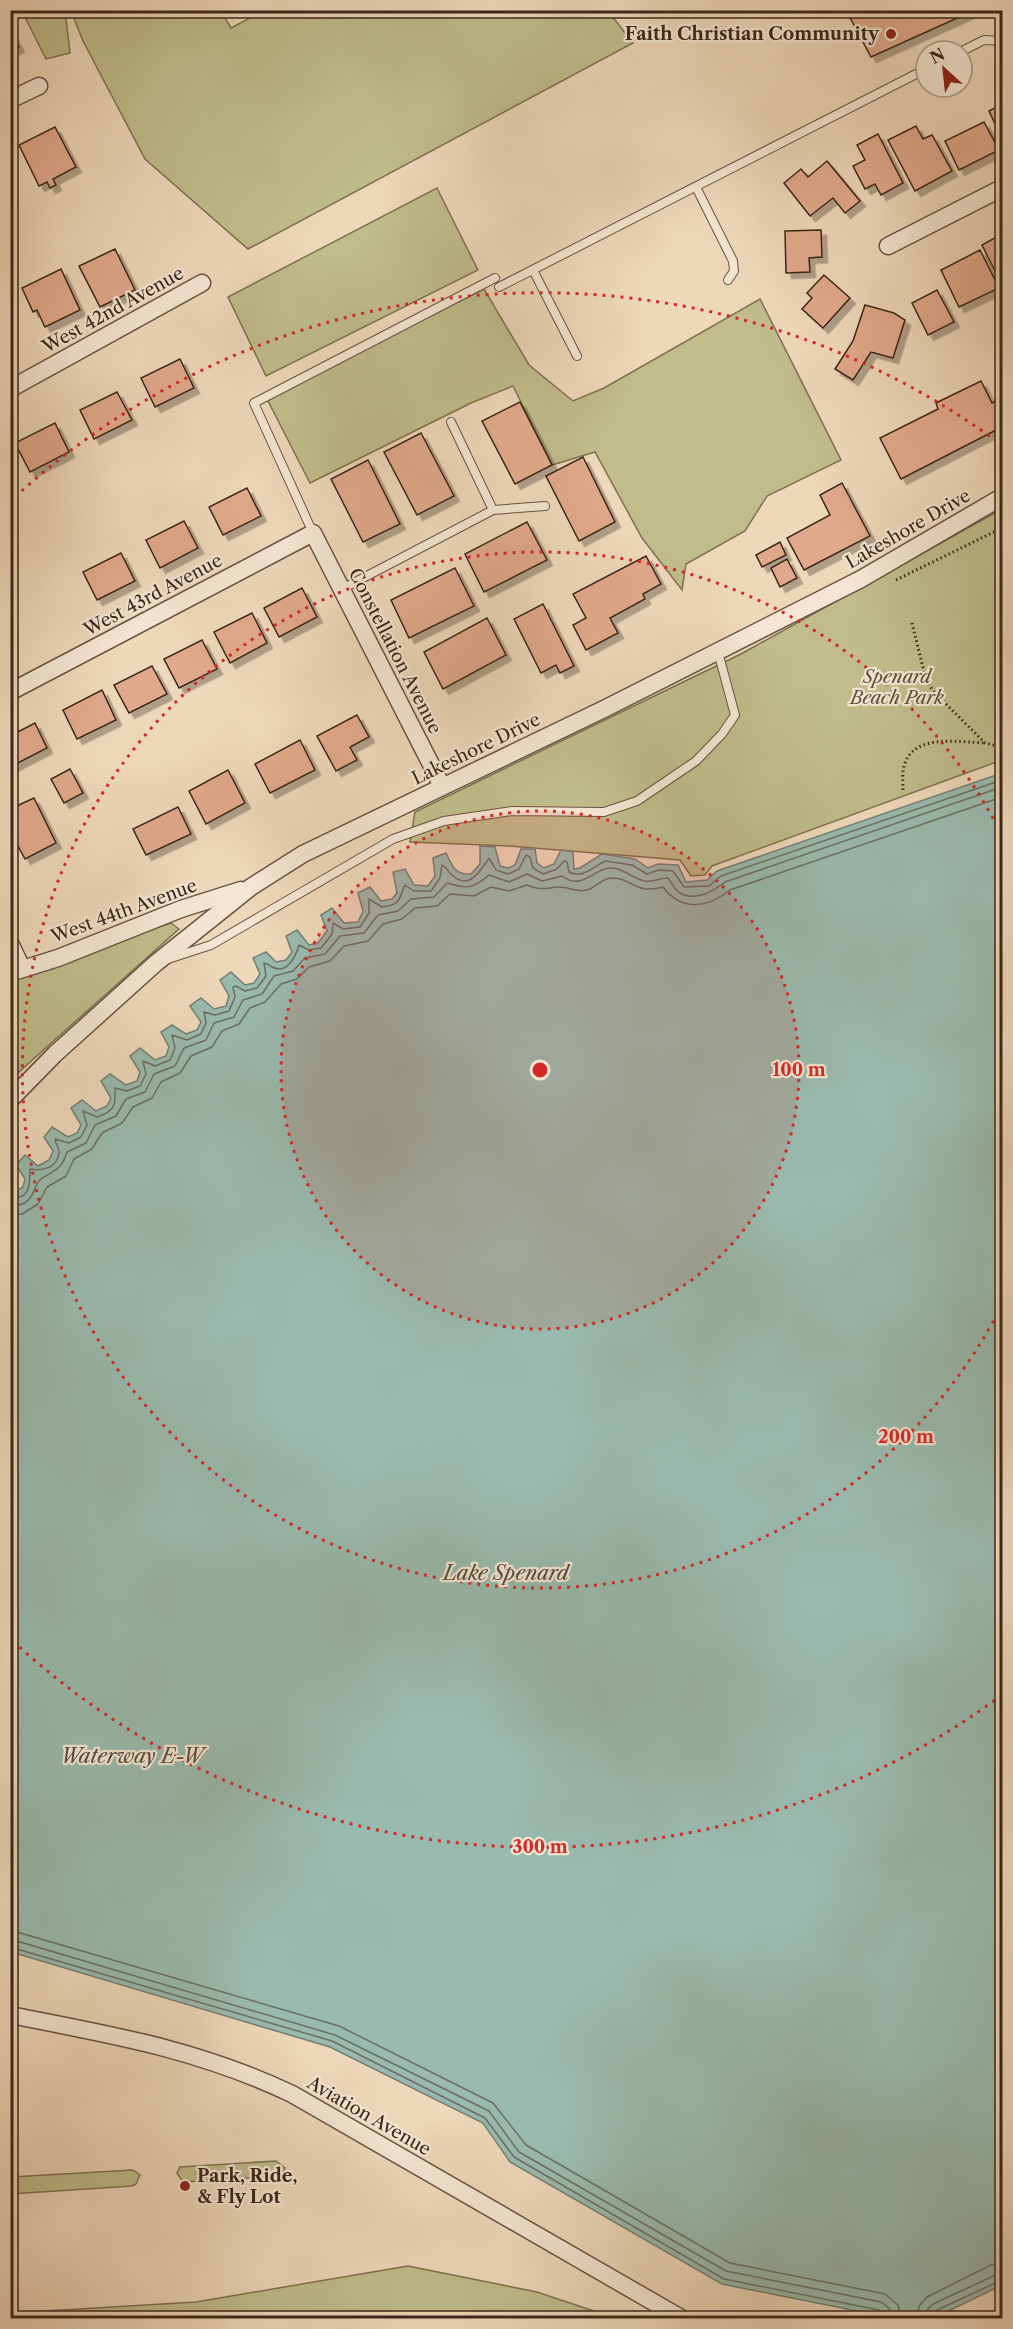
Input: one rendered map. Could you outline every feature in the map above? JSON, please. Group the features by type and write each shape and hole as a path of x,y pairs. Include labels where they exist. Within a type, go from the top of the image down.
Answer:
{"street":[{"path":"10,100 39,86"},
{"path":"888,246 1002,188"},
{"name":"West 42nd Avenue","path":"10,388 202,283"},
{"name":"Lakeshore Drive","path":"10,1100 55,1054 156,963 251,887 303,854 718,652 861,579 1002,497"},
{"name":"Constellation Avenue","path":"314,533 442,786"},
{"name":"West 43rd Avenue","path":"10,692 314,533"},
{"name":"West 44th Avenue","path":"16,970 58,957 181,909 251,887"},
{"path":"10,943 16,970"},
{"name":"Aviation Avenue","path":"10,2015 156,2044 249,2074 292,2094 681,2319"}],"lane":[{"path":"974,45 984,40 1002,41"},
{"path":"499,287 914,75"},
{"path":"696,187 733,261 734,271 728,280"},
{"path":"533,270 577,356"},
{"path":"314,533 254,403 495,278"},
{"path":"451,422 493,510"},
{"path":"342,589 493,510 546,506"},
{"path":"156,963 211,945 393,840 444,821 512,811 604,812 637,801 696,761 722,734 735,715 718,652"}],"path":[{"path":"887,584 1002,528"},
{"path":"912,622 926,680 934,692 985,743"},
{"path":"903,790 903,767 909,754 922,745 940,741 985,743 1002,747"}],"green space":[{"path":"265,10 608,11 633,43 248,249 145,159 83,41 71,11 221,11 231,28"},
{"path":"22,11 65,11 70,53 46,59"},
{"path":"437,188 478,270 266,376 228,297"},
{"path":"484,289 529,365 573,401 604,388 760,299 841,460 767,496 745,531 686,564 682,590 642,538 595,452 552,465 513,386 471,403 310,483 266,397"},
{"name":"Spenard Beach Park","path":"1002,509 1002,760 712,866 705,875 691,876 680,860 509,846 410,842 415,812 741,654"},
{"path":"171,923 179,929 11,1079 11,973"},
{"path":"276,2161 285,2168 282,2176 183,2182 177,2173 180,2167"},
{"path":"133,2170 140,2175 136,2184 132,2186 11,2194 11,2177"},
{"path":"408,2266 537,2292 615,2318 11,2318 11,2313 196,2302"}],"water":[{"name":"Lake Spenard","path":"1002,773 1002,2285 934,2318 892,2318 722,2284 510,2162 483,2123 330,2047 11,1952 11,1192 23,1187 25,1179 16,1165 25,1155 38,1166 49,1160 53,1151 44,1137 52,1127 68,1137 77,1133 81,1125 71,1108 82,1100 96,1111 107,1106 111,1098 101,1081 110,1074 126,1085 137,1081 140,1072 130,1056 140,1048 155,1060 166,1056 169,1047 161,1032 172,1025 186,1034 197,1030 201,1022 190,1006 201,998 214,1009 226,1006 229,996 220,980 231,972 245,985 254,983 260,974 253,958 266,952 276,962 286,960 292,952 286,936 297,930 309,945 318,943 327,931 321,915 332,908 344,923 358,922 363,911 358,893 370,887 381,901 392,899 397,893 393,872 405,869 414,885 428,886 435,876 433,858 446,853 452,866 461,873 471,874 480,864 480,846 495,847 500,866 508,868 515,865 521,849 535,849 537,863 544,868 554,864 561,850 573,852 574,869 580,868 602,854 635,859 648,868 658,864 678,865 686,882 707,880 717,871"}],"building":[{"name":"Faith Christian Community","path":"846,10 975,10 871,57"},
{"path":"10,30 19,47 10,51"},
{"path":"1002,104 1002,139 989,111"},
{"path":"984,122 999,150 959,170 945,141"},
{"path":"916,126 923,139 932,135 952,171 915,191 888,140"},
{"path":"55,127 76,167 53,179 56,185 50,188 47,182 39,186 19,145"},
{"path":"878,134 903,183 881,195 875,184 865,189 853,166 865,160 857,145"},
{"path":"827,161 860,201 845,213 833,198 810,216 784,183 801,169 808,177"},
{"path":"821,230 822,257 809,258 810,272 786,273 785,231"},
{"path":"1002,234 1002,285 982,245"},
{"path":"115,249 135,290 100,307 79,266"},
{"path":"980,250 999,288 959,307 941,270"},
{"path":"61,269 80,310 45,327 37,310 33,312 22,288"},
{"path":"824,275 850,298 823,328 802,309 812,298 807,293"},
{"path":"937,290 954,322 928,335 912,303"},
{"path":"865,305 894,313 905,320 893,358 871,352 853,380 835,369 853,341"},
{"path":"180,359 194,388 155,407 141,378"},
{"path":"981,381 992,403 1002,398 1002,427 901,479 880,438 938,409 936,403"},
{"path":"117,392 132,420 94,439 80,410"},
{"path":"520,402 552,465 515,484 482,421"},
{"path":"55,423 69,452 30,472 15,443"},
{"path":"421,433 454,496 417,515 384,452"},
{"path":"583,457 615,522 579,541 546,476"},
{"path":"368,460 400,524 363,542 331,479"},
{"path":"842,483 870,536 804,570 787,538 830,515 820,495"},
{"path":"247,488 261,516 223,535 209,507"},
{"path":"184,521 198,548 160,568 146,540"},
{"path":"527,522 547,560 484,592 465,554"},
{"path":"780,542 786,555 762,567 756,555"},
{"path":"121,553 135,581 97,600 83,572"},
{"path":"646,556 661,584 643,594 645,599 610,618 618,633 586,650 573,625 586,618 573,594"},
{"path":"787,559 797,578 780,587 771,568"},
{"path":"455,568 474,606 409,638 391,600"},
{"path":"302,588 317,617 279,637 264,608"},
{"path":"543,604 574,666 560,673 556,665 541,673 514,619"},
{"path":"252,613 267,643 230,663 214,632"},
{"path":"487,618 506,655 443,689 424,652"},
{"path":"202,640 217,669 179,688 164,659"},
{"path":"152,666 167,694 129,713 114,685"},
{"path":"102,690 116,720 77,739 63,710"},
{"path":"357,715 369,737 350,747 357,760 336,771 317,736"},
{"path":"35,723 47,748 10,767 10,736"},
{"path":"300,740 315,770 270,793 255,764"},
{"path":"70,769 83,793 64,803 51,779"},
{"path":"228,770 245,803 206,824 189,791"},
{"path":"34,798 56,843 25,859 10,831 10,809"},
{"path":"178,807 191,834 146,855 133,829"}],"place":[{"name":"Faith Christian Community","path":"891,34"},
{"name":"Park, Ride, & Fly Lot","path":"185,2186"}],"water label":[{"name":"Waterway E-W","path":"132,1756"}]}
